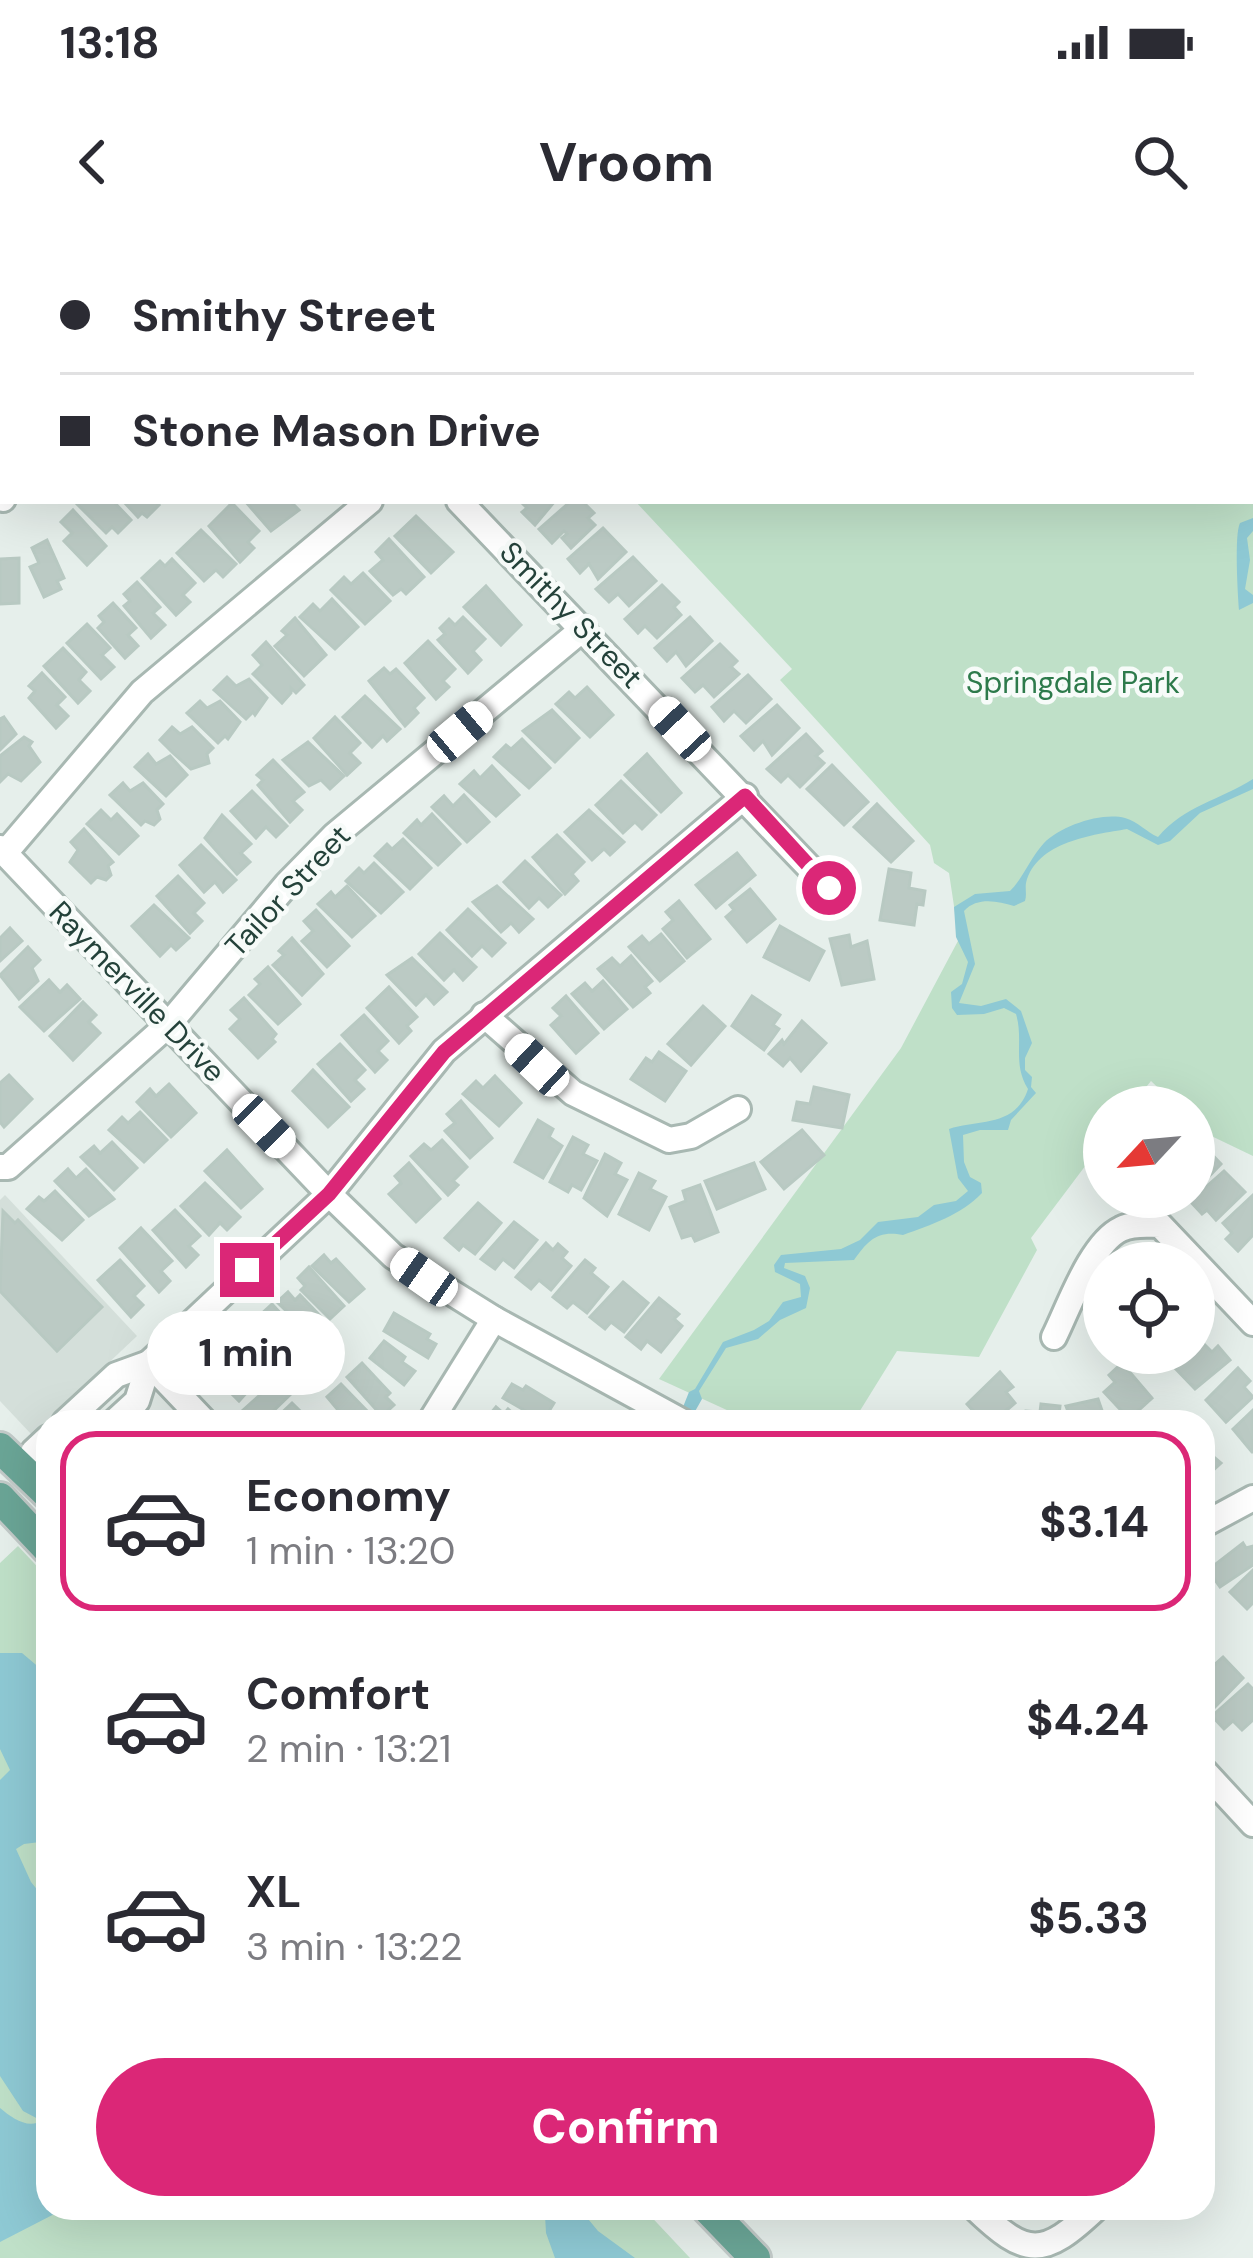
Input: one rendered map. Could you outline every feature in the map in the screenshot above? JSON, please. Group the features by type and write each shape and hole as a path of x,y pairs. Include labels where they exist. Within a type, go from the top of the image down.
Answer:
{"main road":[{"path":"0,1448 36,1478"},
{"path":"1,1502 36,1537"},
{"path":"718,2220 755,2258"}],"street":[{"path":"3,850 142,692 366,504"},
{"name":"Smithy Street","path":"462,504 829,888"},
{"name":"Tailor Street","path":"0,1168 8,1167 168,1025 286,884 335,835 584,628"},
{"path":"78,1410 116,1376 148,1363 329,1194 444,1052 484,1015 745,796"},
{"name":"Raymerville Drive","path":"3,850 393,1256 494,1319 661,1410"},
{"path":"484,1015 573,1093 669,1140 702,1131 738,1108"},
{"path":"1054,1336 1099,1247 1118,1230 1136,1225 1160,1225 1253,1323"},
{"path":"437,1410 494,1319"},
{"path":"127,1410 136,1401 148,1363"},
{"path":"148,1363 193,1410"},
{"path":"1,1502 36,1486"},
{"path":"1215,1519 1253,1498"},
{"path":"1215,1783 1253,1824"},
{"path":"987,2220 1009,2242 1027,2248 1058,2243 1083,2220"}],"shaded area":[{"path":"5,1195 137,1336 59,1410 36,1410 32,1435 0,1401 0,1200"}],"green space":[{"name":"Springdale Park","path":"638,504 1253,504 1253,1156 1215,1138 1215,1086 1156,1086 1151,1081 1147,1086 1083,1086 1083,1169 1031,1238 1037,1250 979,1357 897,1351 860,1410 727,1410 659,1379 901,1048 959,939 949,873 934,863 930,845 780,680 792,669"},
{"path":"18,1546 36,1565 36,2220 654,2220 690,2258 0,2258 0,1563"}],"water":[{"path":"1253,518 1253,531 1247,538 1250,560 1245,589 1253,595 1253,603 1239,610 1238,529 1240,523"},
{"path":"1253,779 1253,789 1200,813 1170,841 1158,845 1127,829 1068,842 1032,869 1025,901 1014,906 981,902 964,911 975,964 959,1003 981,1006 1006,999 1021,1011 1032,1043 1025,1070 1036,1093 1011,1120 1008,1130 963,1135 964,1162 970,1177 981,1183 982,1193 935,1223 903,1235 874,1238 854,1260 785,1263 784,1268 805,1276 810,1288 806,1308 780,1320 758,1339 726,1348 699,1391 702,1399 696,1410 682,1410 723,1342 754,1330 769,1321 783,1302 801,1297 800,1284 775,1272 781,1255 841,1249 860,1240 878,1222 918,1217 934,1205 956,1201 968,1191 958,1178 949,1129 995,1120 1022,1102 1028,1089 1020,1070 1016,1014 1004,1008 957,1015 952,1008 951,992 962,984 968,962 956,937 954,907 975,894 1010,891 1044,843 1071,826 1115,817 1130,820 1158,837 1191,811"},
{"path":"0,1653 22,1653 36,1665 36,1842 16,1849 36,1888 36,2118 23,2111 0,2076 0,1780 10,1770 0,1749"},
{"path":"0,2108 25,2123 36,2123 36,2220 43,2220 0,2242"},
{"path":"545,2220 589,2220 635,2258 555,2258"}],"building":[{"path":"77,504 116,504 131,520 118,533 112,527 106,533"},
{"path":"126,504 159,505 147,517 142,513 138,517"},
{"path":"233,504 259,531 248,542 254,548 240,562 209,526"},
{"path":"248,504 293,504 299,510 271,531"},
{"path":"523,504 552,504 535,525 522,512 527,508"},
{"path":"568,504 585,504 594,513 588,518 595,525 571,548 562,538 567,534 564,531 552,543 539,529"},
{"path":"73,510 106,546 87,565 64,541 72,533 61,522"},
{"path":"416,516 453,552 431,573 395,536"},
{"path":"603,528 626,552 598,579 589,564 580,573 568,559"},
{"path":"201,530 236,564 223,577 216,570 204,581 177,553"},
{"path":"389,539 424,577 406,594 401,589 393,595 370,571 383,560 376,552"},
{"path":"47,540 64,578 57,581 61,589 44,597 30,567 39,563 32,548"},
{"path":"633,557 656,581 629,606 618,594 609,602 596,589"},
{"path":"19,558 19,603 0,604 0,559"},
{"path":"172,559 195,583 183,595 190,602 176,615 142,578 160,561 165,566"},
{"path":"363,573 390,601 365,624 331,590 344,577 351,584"},
{"path":"137,582 160,607 153,613 165,625 151,638 124,606 130,601 124,594"},
{"path":"662,585 679,602 674,607 681,615 657,638 645,626 638,633 625,619"},
{"path":"486,586 521,625 501,645 464,607"},
{"path":"332,599 358,627 335,649 300,617 313,604 320,611"},
{"path":"113,603 136,628 128,635 138,646 125,658 98,628 104,622 99,616"},
{"path":"463,617 485,639 473,651 481,660 468,673 438,640 445,634 440,628 449,619 455,625"},
{"path":"690,617 712,641 686,666 676,652 667,661 655,648"},
{"path":"295,618 326,655 304,676 275,646"},
{"path":"87,624 110,648 102,655 114,667 101,679 67,643"},
{"path":"428,641 455,669 443,681 449,687 436,699 405,663"},
{"path":"266,642 304,685 296,693 291,688 282,703 253,674 262,665 253,655"},
{"path":"720,644 737,661 731,667 739,674 714,697 703,685 695,692 682,678"},
{"path":"63,648 86,672 79,680 90,691 78,703 44,666"},
{"path":"384,668 390,674 396,669 424,698 405,726 369,681"},
{"path":"42,673 65,697 57,705 68,716 56,728 29,698 35,691 29,686"},
{"path":"748,675 771,699 746,723 734,711 724,721 712,707"},
{"path":"227,677 236,686 249,679 267,698 255,715 246,719 214,690"},
{"path":"587,687 613,715 590,737 556,704 569,692 575,698"},
{"path":"365,696 400,729 372,747 343,717"},
{"path":"200,701 207,708 220,701 240,722 228,739 225,736 218,743 187,713"},
{"path":"777,705 799,728 772,755 763,741 754,750 741,736"},
{"path":"552,710 579,738 555,762 523,731"},
{"path":"4,717 16,734 0,750 0,719"},
{"path":"335,717 360,743 350,753 360,763 347,775 314,738"},
{"path":"172,727 180,734 192,727 213,748 207,754 209,763 191,769 173,753 160,740"},
{"path":"806,734 822,751 816,756 824,763 800,787 788,775 781,782 767,769"},
{"path":"24,737 32,742 29,746 40,762 21,781 8,774 0,782 0,756"},
{"path":"522,739 550,768 529,788 494,757 506,745 511,749"},
{"path":"308,742 344,776 330,789 321,780 309,786 283,760"},
{"path":"148,754 156,764 170,756 187,775 166,796 135,767"},
{"path":"647,754 681,793 661,812 625,775"},
{"path":"273,760 304,792 293,801 302,810 290,822 258,785 263,780 257,775"},
{"path":"832,765 868,802 844,825 807,789"},
{"path":"492,766 519,795 496,816 460,784 474,771 480,778"},
{"path":"621,781 656,815 642,829 635,822 623,833 596,805"},
{"path":"123,783 130,791 143,783 163,804 154,825 145,821 141,825 110,795"},
{"path":"252,791 287,826 276,837 266,827 256,838 231,811"},
{"path":"464,795 489,822 467,842 432,807 444,796 453,806"},
{"path":"877,804 913,841 891,862 854,827"},
{"path":"101,810 111,820 117,814 138,836 119,854 87,824"},
{"path":"589,810 624,842 610,855 604,849 592,860 565,832"},
{"path":"432,814 460,844 438,865 404,833"},
{"path":"222,815 251,844 241,853 250,862 237,874 205,838"},
{"path":"84,829 113,862 106,880 97,877 91,883 70,862 78,850 71,842"},
{"path":"557,835 584,862 572,874 578,881 565,894 533,857"},
{"path":"403,839 431,868 410,889 375,856 387,844 392,849"},
{"path":"201,845 236,880 223,892 215,882 204,892 180,865"},
{"path":"737,853 755,875 716,908 696,885"},
{"path":"525,861 561,895 548,907 539,898 529,908 504,882"},
{"path":"374,863 403,892 381,913 346,881 359,868 364,873"},
{"path":"889,869 911,873 909,888 925,891 923,905 917,904 914,925 880,920"},
{"path":"178,876 204,903 194,913 202,921 190,933 157,896"},
{"path":"347,886 375,916 352,937 318,904"},
{"path":"497,886 533,919 519,932 511,923 501,932 473,902"},
{"path":"750,889 775,919 747,942 726,917 734,910 730,905"},
{"path":"679,901 710,939 687,958 663,929 673,920 666,912"},
{"path":"154,905 189,938 160,956 132,926"},
{"path":"468,909 505,943 492,956 482,946 472,956 447,930"},
{"path":"316,910 349,946 327,967 302,941 313,931 304,921"},
{"path":"780,926 824,951 809,980 764,957"},
{"path":"10,928 22,941 0,961 0,938"},
{"path":"440,933 476,967 463,980 454,970 444,980 419,954"},
{"path":"661,934 684,961 660,981 629,947 642,936 649,944"},
{"path":"849,935 851,947 867,941 874,979 842,985 830,939"},
{"path":"292,938 323,974 302,995 273,965"},
{"path":"28,947 40,960 32,968 38,981 19,999 0,975"},
{"path":"631,956 652,981 645,987 650,993 633,1007 598,969 612,958 620,966"},
{"path":"412,958 447,992 434,1004 426,995 416,1005 387,975"},
{"path":"268,967 300,1004 278,1024 249,995 260,984 255,979"},
{"path":"49,980 60,992 67,985 80,999 44,1031 20,1007"},
{"path":"603,981 627,1009 604,1029 572,994 585,983 592,991"},
{"path":"389,987 417,1017 399,1043 367,1008"},
{"path":"566,996 598,1033 576,1053 551,1025 561,1016 553,1008"},
{"path":"752,996 780,1015 773,1025 779,1029 764,1050 732,1026"},
{"path":"244,998 276,1034 275,1042 258,1058 230,1029 240,1019 231,1010"},
{"path":"83,1002 96,1015 89,1022 100,1033 73,1060 50,1036"},
{"path":"703,1006 725,1026 691,1065 668,1044"},
{"path":"364,1015 388,1041 378,1051 387,1060 375,1072 342,1035"},
{"path":"802,1021 826,1043 801,1071 790,1058 783,1066 769,1054"},
{"path":"340,1044 365,1070 355,1080 364,1089 351,1101 318,1064"},
{"path":"659,1052 686,1071 665,1101 631,1079 646,1058 652,1062"},
{"path":"313,1070 349,1107 328,1127 293,1091"},
{"path":"9,1075 32,1099 4,1127 0,1083"},
{"path":"495,1076 521,1103 499,1126 463,1094 476,1081 483,1088"},
{"path":"169,1084 196,1113 171,1137 137,1102 150,1089 156,1096"},
{"path":"814,1087 849,1095 842,1128 793,1120 797,1102 810,1104"},
{"path":"461,1101 492,1138 470,1158 445,1131 455,1123 447,1114"},
{"path":"140,1112 167,1140 144,1162 109,1130 122,1117 128,1123"},
{"path":"538,1120 553,1129 549,1137 562,1146 543,1178 515,1162"},
{"path":"802,1130 824,1155 784,1189 761,1162"},
{"path":"573,1137 588,1145 583,1154 597,1161 581,1190 572,1185 568,1192 550,1182"},
{"path":"442,1140 467,1167 453,1181 458,1185 448,1195 411,1156 424,1144 431,1150"},
{"path":"112,1142 137,1168 114,1190 81,1157 94,1146 100,1153"},
{"path":"227,1150 262,1189 241,1208 205,1171"},
{"path":"605,1154 621,1163 615,1174 627,1180 607,1216 584,1198"},
{"path":"409,1163 440,1199 416,1222 389,1194 401,1183 395,1176"},
{"path":"754,1163 765,1189 717,1209 705,1181"},
{"path":"68,1169 76,1178 86,1169 114,1199 89,1216 55,1181"},
{"path":"1224,1171 1245,1192 1216,1220 1214,1218 1215,1179"},
{"path":"639,1173 655,1181 650,1189 666,1197 649,1230 619,1214"},
{"path":"205,1183 240,1217 227,1230 220,1223 209,1235 181,1206"},
{"path":"700,1185 718,1232 695,1241 692,1235 682,1238 670,1207 686,1201 683,1191"},
{"path":"55,1191 83,1220 62,1240 27,1209 39,1197 44,1201"},
{"path":"1252,1196 1253,1235 1238,1251 1226,1239 1232,1233 1223,1223"},
{"path":"478,1203 501,1223 475,1254 463,1245 459,1250 445,1238"},
{"path":"175,1210 200,1236 189,1246 198,1255 186,1267 153,1230"},
{"path":"3,1211 15,1223 18,1220 102,1307 57,1351 0,1291"},
{"path":"514,1222 537,1240 514,1268 503,1259 495,1269 481,1259"},
{"path":"141,1228 172,1261 161,1271 170,1281 159,1292 120,1248"},
{"path":"546,1243 553,1250 558,1244 567,1252 562,1258 571,1266 551,1290 539,1280 531,1289 516,1277"},
{"path":"324,1255 331,1263 336,1259 364,1289 349,1302 312,1266"},
{"path":"120,1260 144,1286 134,1296 143,1305 131,1317 98,1280"},
{"path":"585,1260 595,1268 591,1273 608,1287 587,1313 573,1302 567,1308 553,1297"},
{"path":"309,1267 344,1306 330,1319 301,1290 305,1286 298,1278"},
{"path":"623,1282 648,1303 624,1332 611,1322 605,1329 590,1317"},
{"path":"288,1292 295,1300 300,1295 324,1320 310,1334 277,1302"},
{"path":"659,1298 679,1314 674,1319 682,1326 661,1352 647,1341 641,1349 626,1337"},
{"path":"272,1304 307,1342 292,1356 263,1326 267,1323 260,1315"},
{"path":"394,1313 430,1334 427,1339 436,1344 428,1358 384,1331"},
{"path":"239,1334 252,1348 216,1385 205,1373 213,1365 209,1362"},
{"path":"384,1341 415,1371 404,1385 370,1358"},
{"path":"1218,1346 1230,1360 1215,1372"},
{"path":"255,1356 268,1369 239,1401 228,1390 236,1383 232,1379"},
{"path":"362,1363 390,1393 386,1397 394,1405 377,1410 347,1377"},
{"path":"1238,1368 1250,1381 1244,1387 1253,1397 1226,1422 1206,1400"},
{"path":"1000,1372 1013,1387 1006,1392 1015,1403 1007,1410 972,1410 967,1404"},
{"path":"1110,1374 1131,1374 1152,1398 1139,1410 1121,1410 1104,1392 1115,1382"},
{"path":"1181,1374 1213,1374 1195,1389"},
{"path":"280,1377 294,1391 274,1410 243,1410"},
{"path":"341,1384 366,1410 338,1410 327,1397"},
{"path":"512,1384 523,1390 526,1386 554,1403 550,1410 524,1410 503,1398"},
{"path":"1098,1399 1102,1410 1068,1410 1066,1406"},
{"path":"1041,1404 1060,1406 1060,1410 1040,1410"},
{"path":"1253,1410 1253,1452 1252,1452 1233,1429"},
{"path":"1243,1543 1246,1548 1253,1546 1253,1565 1220,1587 1215,1565"},
{"path":"1253,1570 1253,1603 1247,1609 1230,1592"},
{"path":"1223,1657 1243,1678 1215,1707 1215,1664"},
{"path":"1248,1684 1253,1689 1253,1720 1242,1730 1233,1721 1224,1729 1215,1713"}],"route":[{"path":"247,1270 329,1194 444,1052 745,796 829,888"}]}
